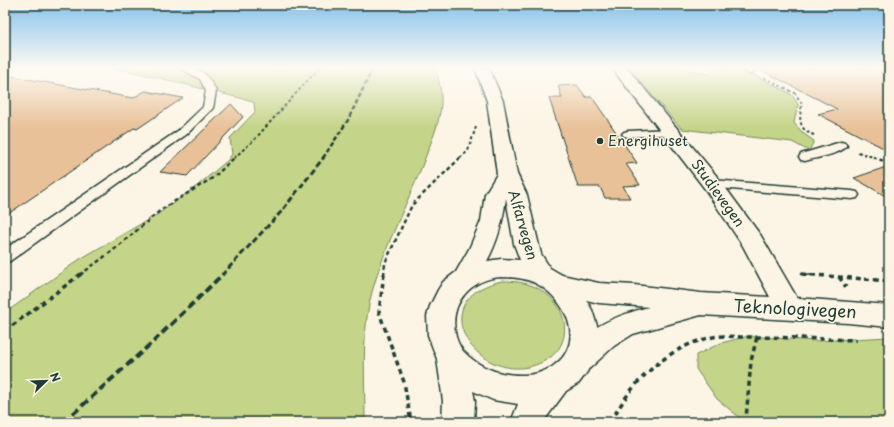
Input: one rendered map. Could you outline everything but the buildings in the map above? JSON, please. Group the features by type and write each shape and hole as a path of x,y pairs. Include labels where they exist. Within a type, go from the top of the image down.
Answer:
{"main road":[{"name":"Alfarvegen","path":"490,88 495,101 507,174 516,195 529,255 549,280"},
{"name":"Studievegen","path":"635,88 712,184 753,242 789,308"},
{"name":"Alfarvegen","path":"466,277 481,250 492,221 496,194 507,174"},
{"path":"452,359 472,377 499,388 528,390 555,382 570,372 580,359 586,339 583,318 573,300 549,280 515,268 489,269 466,277 449,292 440,313 440,336 452,359 459,401 458,422"},
{"name":"Teknologivegen","path":"549,280 600,293 634,295 701,304 789,308 889,316"},
{"name":"Teknologivegen","path":"580,359 604,337 625,325 701,304"},
{"path":"527,422 531,412 555,382"}],"lane":[{"path":"5,256 183,132 208,108 211,91 209,88"},
{"path":"628,134 671,132"},
{"path":"805,157 842,146"},
{"path":"712,184 852,195"}],"path":[{"path":"5,331 116,248 162,209 214,176 255,139 301,88"},
{"path":"784,88 795,93 802,104 799,117 800,124 808,133"},
{"path":"411,422 404,382 378,312 386,263 412,206 468,151 476,126"},
{"path":"771,273 838,276 889,281"},
{"path":"611,422 615,413 638,382 660,362 688,345 714,337 859,340"},
{"path":"748,422 746,418 751,362 757,337"}],"green space":[{"path":"199,88 440,88 441,104 438,123 384,256 372,292 366,324 364,356 365,422 5,422 5,313 80,259 158,214 197,186 228,160 232,154 230,138 255,112 254,103 249,100"},
{"path":"646,88 779,88 791,94 798,104 794,123 804,134 814,141 809,151 792,142 682,129"},
{"path":"502,281 514,281 535,287 553,299 559,307 563,316 564,335 556,352 548,359 524,368 502,366 483,356 468,342 461,324 463,307 476,291"},
{"path":"749,336 815,341 889,337 889,422 745,422 717,399 696,369 696,355 721,343"}],"railway":[{"path":"323,158 348,120 363,88"},
{"path":"222,275 281,212 324,157"},
{"path":"64,422 155,340 222,275"}],"place":[{"name":"Energihuset","path":"600,141"}]}
